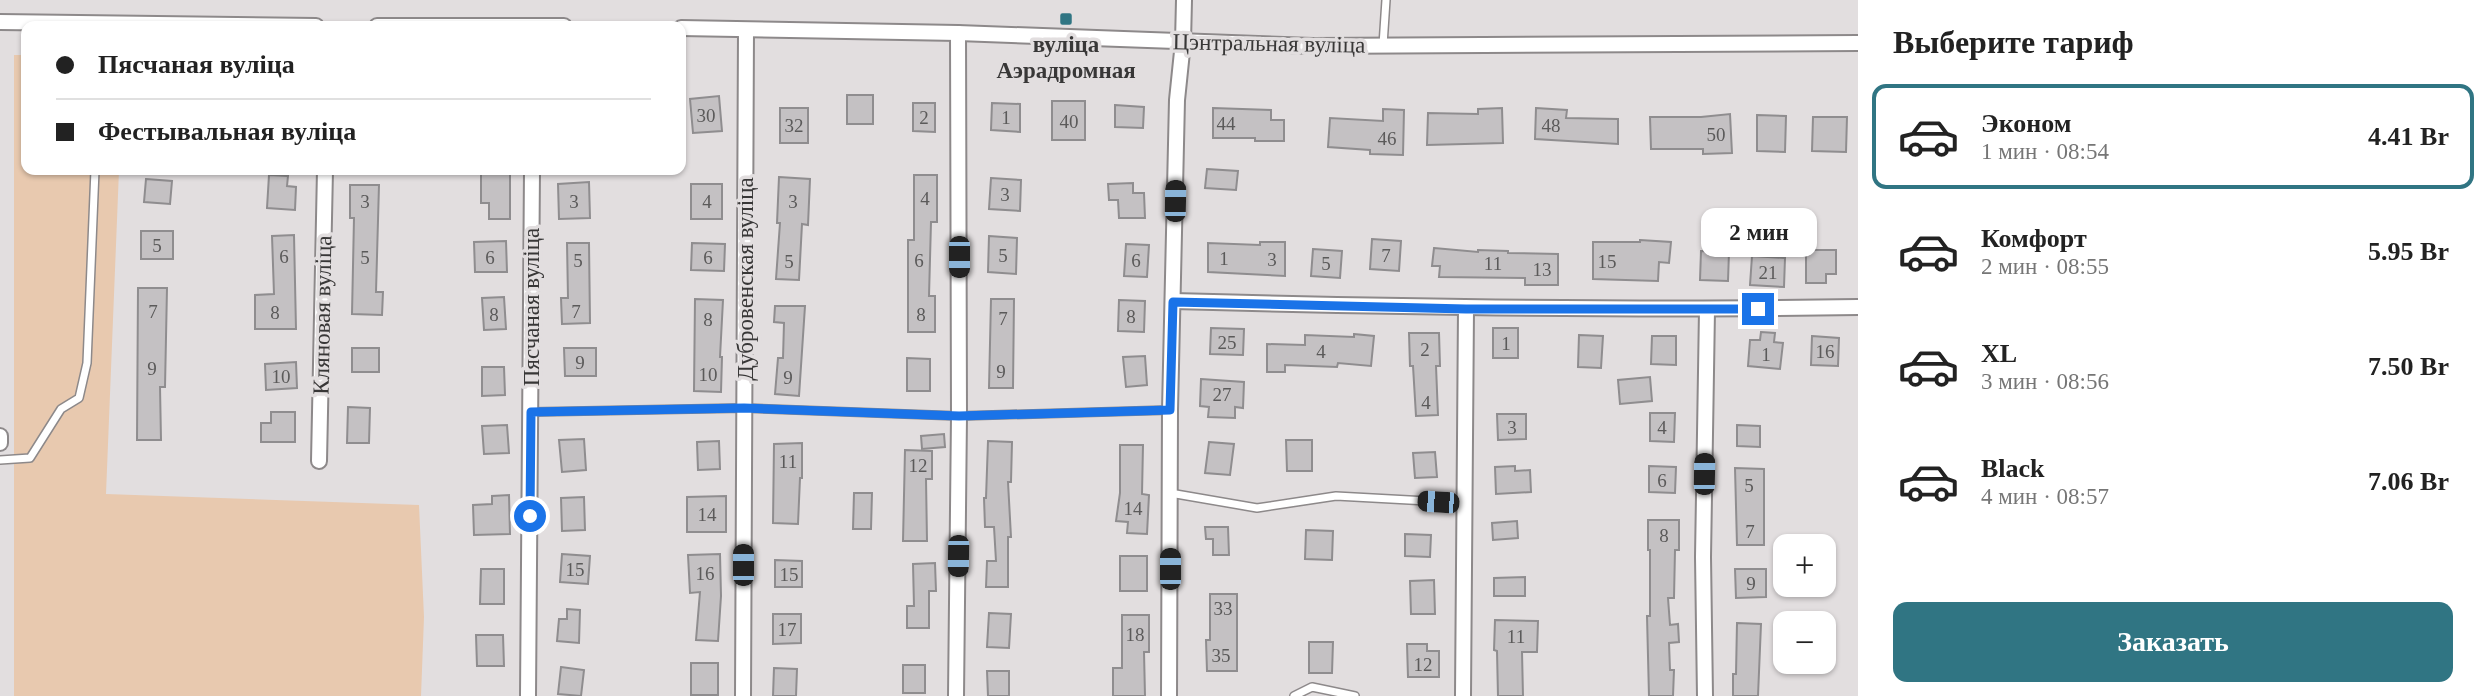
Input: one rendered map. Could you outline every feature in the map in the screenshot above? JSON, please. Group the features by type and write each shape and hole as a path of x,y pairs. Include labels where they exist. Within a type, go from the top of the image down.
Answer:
{"street":[{"path":"1169,696 1170,410 1177,100 1184,0"},
{"path":"0,22 21,23"},
{"name":"Цэнтральная вуліца","path":"686,29 958,33 1313,46 1858,43"},
{"name":"Дубровенская вуліца","path":"743,696 746,30"},
{"path":"956,696 959,416 958,33"},
{"name":"Кляновая вуліца","path":"319,461 326,175"},
{"name":"Пясчаная вуліца","path":"528,696 533,175"},
{"path":"1173,302 1466,309 1707,310 1858,307"},
{"path":"1463,696 1466,309"},
{"path":"1705,696 1703,557 1707,310"},
{"path":"0,436 0,443"}],"lane":[{"path":"1383,45 1385,0"},
{"path":"0,460 30,458 61,409 79,398 87,363 95,175"},
{"path":"531,412 744,408 959,416 1170,410"},
{"path":"1170,494 1257,508 1336,496 1464,503"},
{"path":"1294,696 1312,687 1354,696"}],"shaded area":[{"path":"14,55 21,55 21,175 119,175 106,494 419,505 424,617 421,696 14,696"}],"building":[{"path":"847,95 873,95 873,124 847,124"},
{"path":"719,96 722,131 693,133 690,99"},
{"path":"1052,101 1085,101 1085,140 1052,140"},
{"path":"913,103 935,103 935,132 913,131"},
{"path":"992,103 1020,104 1020,132 991,130"},
{"path":"1115,105 1144,107 1143,128 1115,127"},
{"path":"780,108 808,108 808,143 780,143"},
{"path":"1213,108 1271,110 1271,120 1284,120 1284,141 1213,138"},
{"path":"1502,108 1503,143 1427,145 1428,113 1478,114 1478,109"},
{"path":"1536,108 1567,110 1566,118 1618,119 1618,144 1535,139"},
{"path":"1383,109 1404,110 1403,155 1370,154 1370,150 1328,147 1330,118 1383,121"},
{"path":"1730,114 1732,153 1703,154 1703,149 1651,149 1650,117"},
{"path":"1757,115 1786,116 1785,152 1757,151"},
{"path":"1813,117 1847,117 1846,152 1812,151"},
{"path":"1207,169 1238,171 1236,190 1205,188"},
{"path":"269,175 288,176 287,186 296,187 295,210 267,208"},
{"path":"481,175 510,175 510,219 489,219 489,203 481,203"},
{"path":"914,175 937,175 937,222 931,222 929,296 935,296 935,332 908,332 908,240 914,240"},
{"path":"779,177 810,179 808,225 802,224 799,280 776,279 780,223 777,223"},
{"path":"991,178 1021,180 1020,211 989,209"},
{"path":"146,179 172,181 170,204 144,202"},
{"path":"589,182 590,218 559,219 558,184"},
{"path":"1133,183 1133,193 1144,193 1145,218 1119,218 1118,200 1109,200 1108,184"},
{"path":"691,184 722,184 722,219 691,219"},
{"path":"350,185 379,185 376,292 383,292 382,315 352,314 354,218 350,218"},
{"path":"141,231 173,231 173,259 141,259"},
{"path":"294,235 296,329 255,329 255,295 274,294 272,236"},
{"path":"989,236 1017,238 1016,274 988,272"},
{"path":"1372,239 1401,241 1399,271 1370,269"},
{"path":"506,241 507,272 475,272 474,242"},
{"path":"1260,242 1285,242 1285,276 1208,272 1208,243 1260,245"},
{"path":"1593,242 1671,242 1669,263 1659,262 1658,281 1593,279"},
{"path":"567,243 589,243 590,323 562,324 561,298 568,298"},
{"path":"692,243 725,244 724,271 691,270"},
{"path":"1126,244 1149,245 1147,277 1124,276"},
{"path":"1434,248 1558,254 1558,285 1525,285 1525,278 1439,277 1440,266 1432,266"},
{"path":"1313,249 1342,251 1340,278 1311,276"},
{"path":"1806,250 1836,250 1836,274 1826,274 1826,283 1806,283"},
{"path":"1701,251 1729,252 1728,281 1700,280"},
{"path":"1752,256 1785,258 1784,287 1750,285"},
{"path":"138,288 167,288 165,387 160,387 161,440 137,440"},
{"path":"504,297 506,329 484,330 482,298"},
{"path":"695,299 723,300 721,392 694,391"},
{"path":"991,299 1014,299 1013,388 989,388"},
{"path":"1119,300 1145,301 1144,332 1118,331"},
{"path":"775,306 805,306 799,396 775,394 778,358 783,358 784,323 774,322"},
{"path":"1211,328 1244,329 1243,355 1210,354"},
{"path":"1493,328 1518,328 1518,358 1493,358"},
{"path":"1761,332 1775,333 1774,342 1783,343 1780,369 1748,366 1750,340 1760,340"},
{"path":"1409,333 1439,333 1440,366 1436,366 1438,415 1416,416"},
{"path":"1354,334 1374,336 1371,366 1338,363 1337,367 1285,365 1285,372 1267,372 1267,344 1305,345 1305,335 1354,337"},
{"path":"1579,335 1603,336 1601,368 1578,367"},
{"path":"1652,336 1676,336 1676,365 1651,364"},
{"path":"1812,336 1839,338 1838,366 1811,365"},
{"path":"352,348 379,348 379,372 352,372"},
{"path":"564,348 596,348 596,376 565,376"},
{"path":"1145,356 1147,385 1126,387 1123,357"},
{"path":"907,358 930,359 930,391 907,391"},
{"path":"296,362 297,388 266,390 265,364"},
{"path":"482,367 504,367 505,395 482,396"},
{"path":"1650,377 1652,401 1620,404 1618,380"},
{"path":"1201,379 1244,382 1243,408 1235,407 1235,418 1208,417 1209,407 1200,406"},
{"path":"348,407 370,408 369,443 347,443"},
{"path":"271,412 295,412 295,442 261,442 261,423 271,423"},
{"path":"1650,413 1675,413 1674,442 1650,441"},
{"path":"1497,414 1526,414 1526,439 1498,440"},
{"path":"507,425 509,453 484,454 482,426"},
{"path":"1737,425 1760,426 1760,447 1737,446"},
{"path":"944,434 945,447 922,449 921,436"},
{"path":"584,439 586,470 562,472 559,440"},
{"path":"1286,440 1312,440 1312,471 1287,471"},
{"path":"719,441 720,469 698,470 697,442"},
{"path":"988,441 1012,442 1011,482 1008,482 1011,537 1008,537 1008,587 986,587 987,561 996,561 994,527 985,527"},
{"path":"1209,442 1234,444 1230,475 1205,473"},
{"path":"802,443 798,524 773,523 774,444"},
{"path":"1120,445 1143,445 1142,494 1149,495 1147,534 1127,533 1128,522 1116,521 1120,493"},
{"path":"905,450 932,451 932,479 926,479 927,541 903,541"},
{"path":"1435,452 1437,477 1415,478 1413,453"},
{"path":"1515,466 1515,471 1530,470 1531,492 1496,494 1495,467"},
{"path":"1649,466 1676,467 1675,493 1649,492"},
{"path":"1735,468 1764,469 1764,545 1737,545"},
{"path":"854,493 872,493 871,529 853,529"},
{"path":"509,495 510,534 474,535 473,505 492,504 492,496"},
{"path":"726,496 726,532 687,532 687,497"},
{"path":"584,497 585,530 562,531 561,498"},
{"path":"1648,520 1679,520 1674,598 1668,598 1670,625 1678,624 1679,642 1669,643 1670,670 1674,670 1673,696 1649,696"},
{"path":"1517,521 1518,538 1493,540 1492,523"},
{"path":"1205,527 1228,527 1229,555 1213,555 1213,539 1206,539"},
{"path":"1306,530 1333,531 1332,560 1305,559"},
{"path":"1405,534 1431,535 1430,557 1405,556"},
{"path":"562,554 590,556 588,584 560,582"},
{"path":"720,554 718,641 696,640 700,592 690,593 688,555"},
{"path":"1120,556 1147,556 1147,591 1120,591"},
{"path":"775,560 802,561 802,587 775,587"},
{"path":"935,563 936,591 929,591 929,628 907,628 907,606 914,606 913,564"},
{"path":"481,569 504,569 504,604 480,604"},
{"path":"1735,569 1766,569 1766,597 1736,598"},
{"path":"1525,577 1525,596 1494,596 1494,578"},
{"path":"1434,580 1435,614 1411,614 1410,581"},
{"path":"1210,594 1237,594 1237,671 1207,671 1206,640 1210,640"},
{"path":"567,609 580,610 579,643 557,641 559,619 567,619"},
{"path":"989,613 1011,614 1009,648 987,647"},
{"path":"773,614 801,614 801,643 773,644"},
{"path":"1122,615 1149,615 1149,652 1144,652 1145,696 1113,696 1113,668 1122,668"},
{"path":"1495,620 1538,621 1537,652 1522,652 1523,696 1498,696 1497,651 1494,650"},
{"path":"1737,623 1761,624 1758,696 1733,696"},
{"path":"476,635 503,635 504,666 477,666"},
{"path":"1309,642 1333,642 1332,673 1309,673"},
{"path":"1407,644 1427,644 1427,651 1439,651 1439,677 1408,677"},
{"path":"691,663 718,663 718,695 691,695"},
{"path":"903,665 925,665 925,693 903,693"},
{"path":"561,667 584,670 581,696 558,694"},
{"path":"774,668 797,669 796,696 773,696"},
{"path":"987,671 1009,671 1009,696 988,696"}],"place":[{"name":"вуліца Аэрадромная","path":"1066,19"}],"route":[{"path":"530,516 531,412 744,408 959,416 1170,410 1173,302 1466,309 1758,309"}]}
